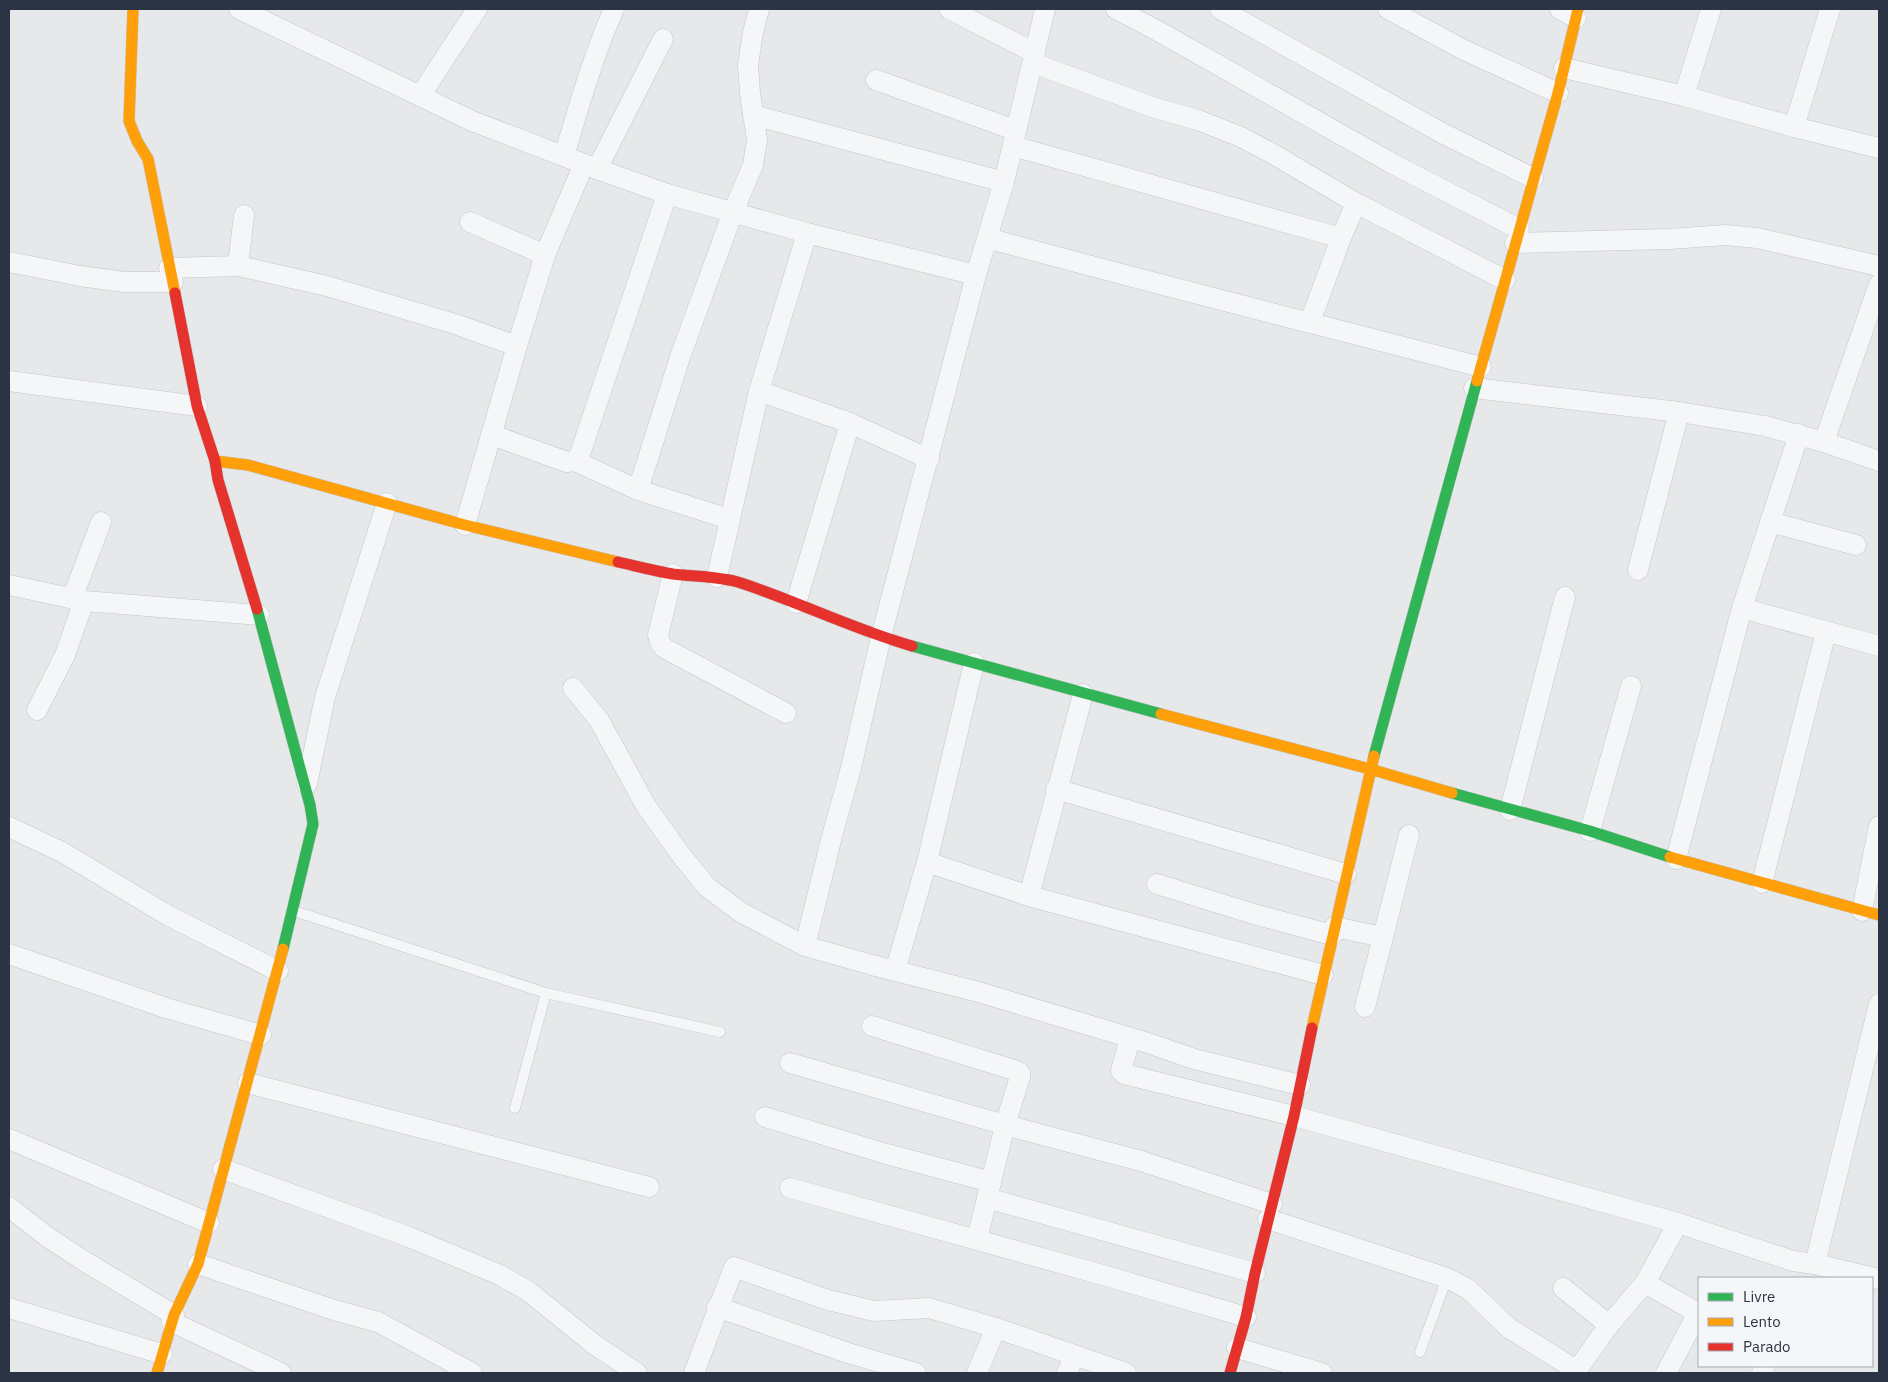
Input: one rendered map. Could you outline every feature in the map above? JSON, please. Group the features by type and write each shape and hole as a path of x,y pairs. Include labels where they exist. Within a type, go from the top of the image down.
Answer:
{"street":[{"path":"133,9 129,121 137,141 148,159 197,406 215,461 218,480 259,615 310,805 313,824 278,970 198,1264 173,1319 157,1373"},
{"path":"239,9 472,121 590,167 667,194 807,233 976,275"},
{"path":"420,96 477,9"},
{"path":"564,156 588,75 614,9"},
{"path":"638,490 680,357 733,212 753,165 757,140 748,65 759,9"},
{"path":"949,9 1034,58 1155,108 1198,120 1242,137 1356,203 1505,280"},
{"path":"805,946 851,768 881,637 976,275 1004,182 1045,9"},
{"path":"1116,9 1183,44 1517,236 1669,239 1726,235 1757,238 1879,266"},
{"path":"1220,9 1442,133 1532,178"},
{"path":"1388,9 1464,50 1558,93"},
{"path":"1684,96 1711,9"},
{"path":"1794,127 1830,9"},
{"path":"1230,1373 1246,1317 1294,1116 1323,975 1370,769 1532,178 1558,93 1564,68 1571,12"},
{"path":"465,525 545,255 590,167 663,39"},
{"path":"1564,68 1684,96 1794,127 1879,148"},
{"path":"876,80 1014,138 1341,238"},
{"path":"753,115 1004,182"},
{"path":"575,461 580,454 667,194"},
{"path":"1310,322 1356,203"},
{"path":"238,266 244,215"},
{"path":"470,222 545,255"},
{"path":"717,577 760,391 807,233"},
{"path":"987,238 1153,283 1480,367"},
{"path":"9,262 80,276 124,282 238,266 327,286 455,324 517,346"},
{"path":"1824,442 1879,284"},
{"path":"9,381 197,406"},
{"path":"1474,388 1679,412 1765,426 1799,434 1879,461"},
{"path":"760,391 850,423 929,459"},
{"path":"1638,570 1679,412"},
{"path":"796,603 850,423"},
{"path":"1676,859 1742,608 1799,434"},
{"path":"492,435 567,462 575,461 638,490 729,519"},
{"path":"215,461 248,465 465,525 566,550 673,574 717,577 740,583 881,637 1083,694 1370,769 1590,832 1676,859 1870,913 1879,826"},
{"path":"305,791 325,697 387,503"},
{"path":"37,710 65,655 100,522"},
{"path":"1770,522 1856,545"},
{"path":"673,574 658,635 664,648 786,713"},
{"path":"9,585 78,600 259,615"},
{"path":"1510,810 1565,597"},
{"path":"1742,608 1879,646"},
{"path":"1762,883 1826,632"},
{"path":"895,971 927,862 974,663"},
{"path":"1590,832 1631,686"},
{"path":"573,688 598,720 646,806 707,886 742,913 805,946 975,991 1194,1058 1300,1085"},
{"path":"1029,896 1056,789 1083,694"},
{"path":"1056,789 1346,874"},
{"path":"9,827 62,852 169,916 278,970"},
{"path":"1365,1007 1409,835"},
{"path":"927,862 1029,896 1323,975"},
{"path":"1157,884 1257,914 1333,931 1383,937"},
{"path":"9,954 166,1008 261,1035"},
{"path":"1815,1264 1879,1004"},
{"path":"872,1026 1020,1073 977,1239"},
{"path":"1130,1038 1121,1066 1121,1071 1124,1074 1294,1116 1678,1223 1791,1270 1815,1264 1870,1277"},
{"path":"790,1062 1005,1125 1141,1161 1447,1278 1468,1289 1508,1328 1575,1372 1609,1325 1645,1283 1678,1223"},
{"path":"248,1083 649,1187"},
{"path":"765,1117 883,1153 989,1190 1255,1274"},
{"path":"9,1139 209,1223"},
{"path":"224,1169 401,1234 500,1275 528,1291 595,1345 637,1373"},
{"path":"790,1188 977,1239 1246,1317"},
{"path":"9,1207 46,1236 173,1319 281,1373"},
{"path":"198,1264 334,1310 378,1322 472,1373"},
{"path":"694,1373 717,1307 734,1266 828,1300 874,1312 929,1308 996,1328 1070,1364 1126,1373"},
{"path":"1645,1283 1698,1313 1666,1373"},
{"path":"1563,1288 1609,1325"},
{"path":"717,1307 916,1373"},
{"path":"9,1308 162,1354"},
{"path":"978,1373 996,1328"},
{"path":"1237,1348 1322,1373"}],"lane":[{"path":"293,911 546,993 720,1032"},
{"path":"514,1108 546,993"},
{"path":"1420,1352 1447,1278"}],"traffic: fast":[{"path":"1374,756 1477,381"},
{"path":"257,609 310,805 313,824 283,949"},
{"path":"912,646 1161,714"},
{"path":"1452,793 1590,831 1670,857"}],"traffic: slow":[{"path":"133,9 129,121 137,141 148,159 175,293"},
{"path":"1477,381 1558,93 1578,9"},
{"path":"215,461 248,465 465,525 618,562"},
{"path":"1161,714 1370,769 1452,793"},
{"path":"1312,1028 1374,756"},
{"path":"1670,857 1879,915"},
{"path":"157,1373 174,1315 198,1264 283,949"}],"traffic: jam":[{"path":"175,293 197,406 215,461 218,480 257,609"},
{"path":"618,562 673,574 715,578 741,583 869,632 912,646"},
{"path":"1230,1373 1246,1317 1294,1116 1312,1028"}]}
